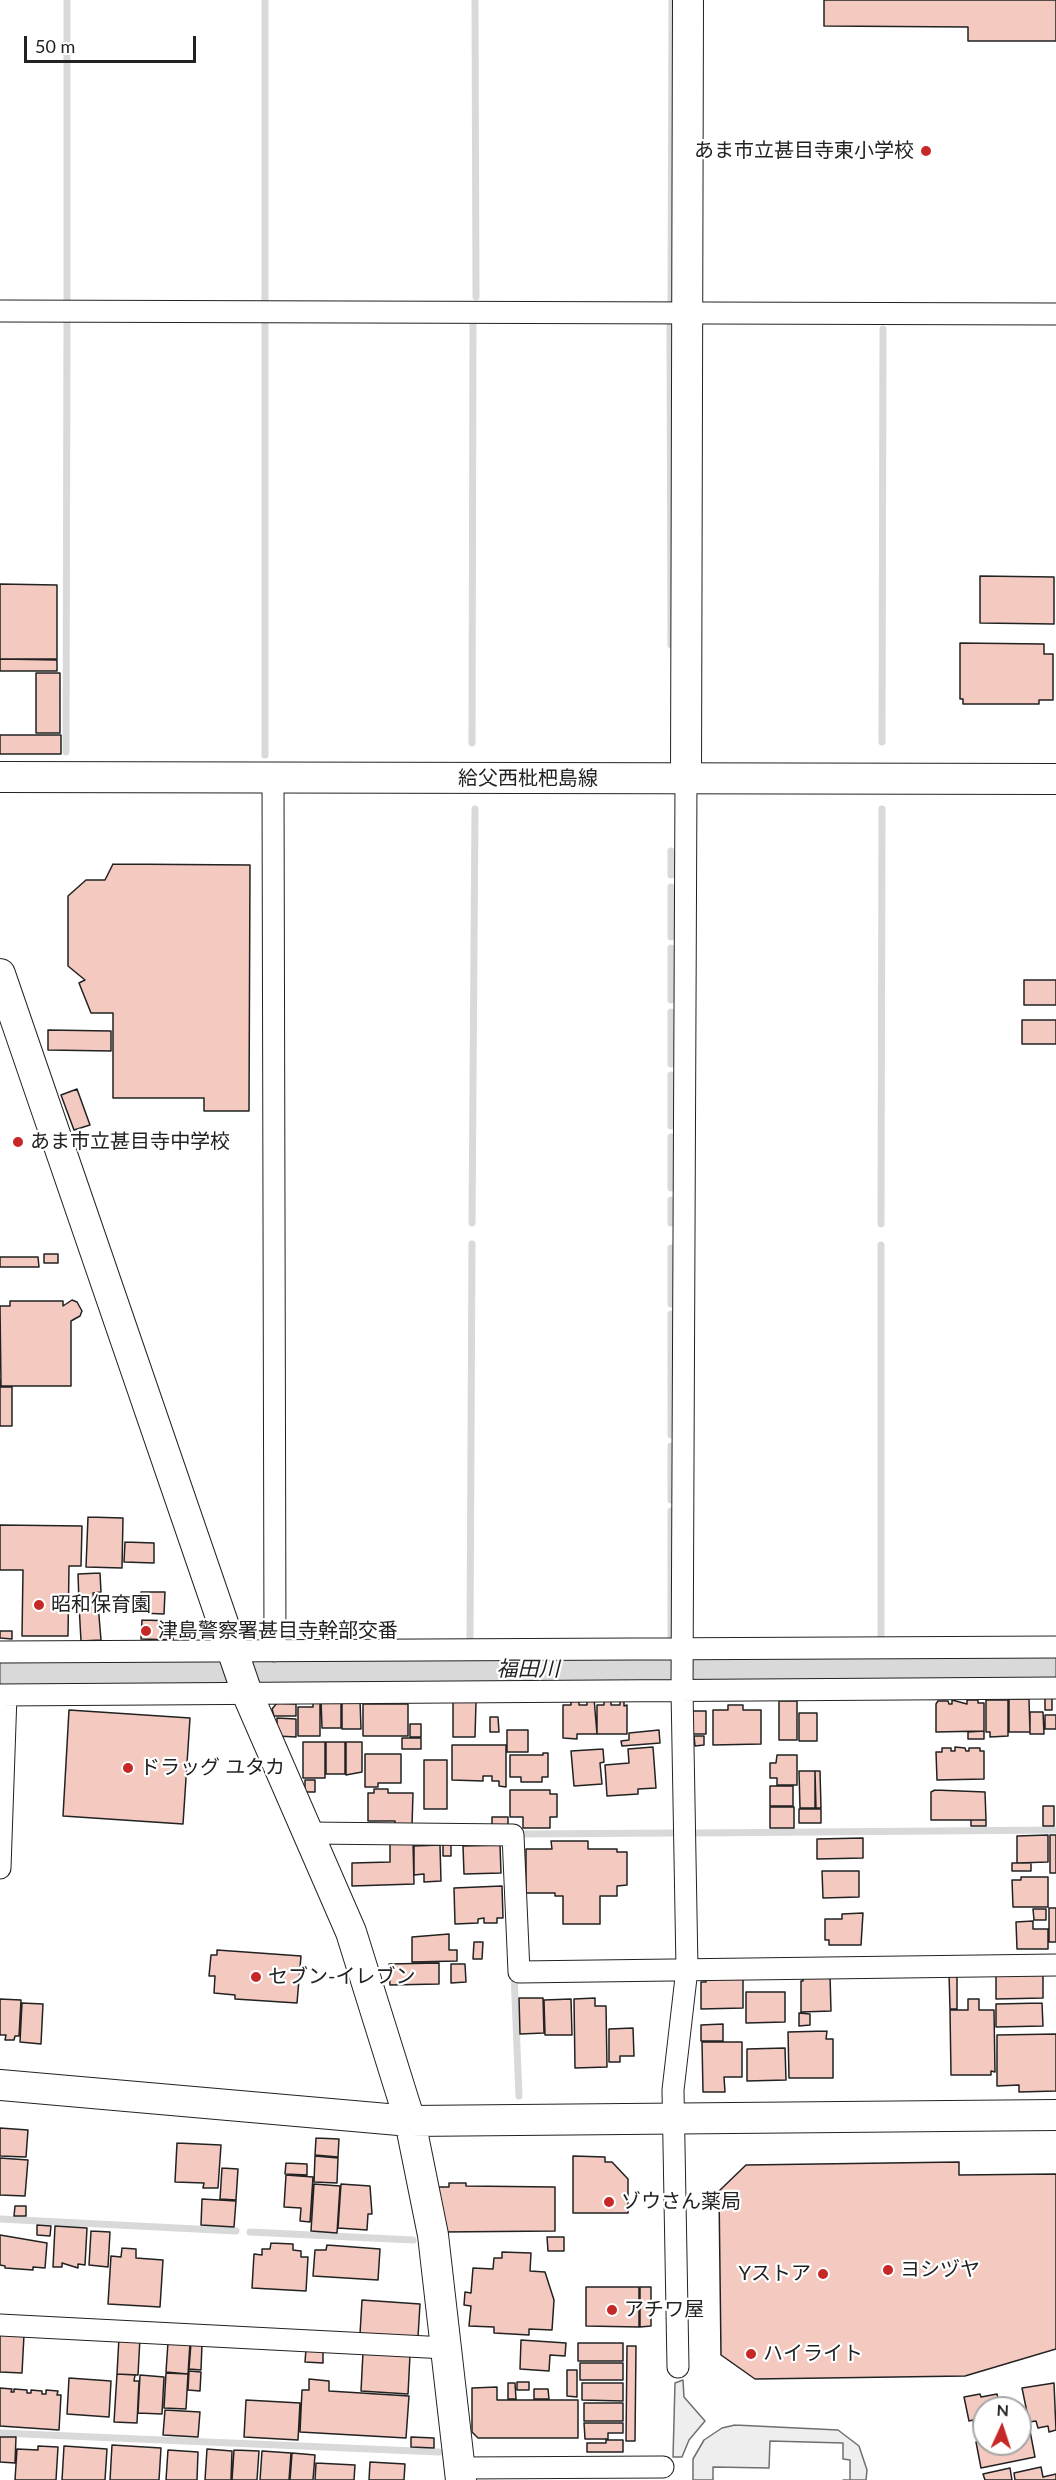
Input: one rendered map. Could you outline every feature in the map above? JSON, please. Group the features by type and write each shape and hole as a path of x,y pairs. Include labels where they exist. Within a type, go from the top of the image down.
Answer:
{"street":[{"path":"678,2367 673,2090 687,1969 682,1690 688,0"},
{"path":"0,311 1056,314"},
{"name":"給父西枇杷島線","path":"0,777 1056,779"},
{"path":"273,778 275,1651"},
{"path":"0,974 247,1693 351,1932 410,2121 433,2235 461,2474 663,2468"},
{"path":"0,1652 235,1655 275,1651 683,1652 1056,1647"},
{"path":"0,1868 3,1695 1056,1688"},
{"path":"308,1833 513,1835 519,1972 1056,1965"},
{"path":"0,2085 410,2121 1056,2115"},
{"path":"0,2325 446,2348"}],"shaded area":[{"path":"683,2380 684,2397 705,2421 689,2440 682,2457 673,2457 675,2383"},
{"path":"735,2425 838,2430 859,2446 867,2470 866,2480 850,2480 850,2460 843,2459 843,2443 770,2441 769,2468 713,2467 713,2480 693,2480 693,2459 704,2440 722,2428"}],"water":[{"name":"福田川","path":"1056,1656 1056,1679 0,1685 0,1662"}],"building":[{"path":"824,0 1056,0 1056,41 968,41 968,27 824,26"},
{"path":"980,576 1054,577 1054,624 980,623"},
{"path":"0,584 57,585 57,659 0,659"},
{"path":"960,643 1044,644 1044,654 1053,654 1053,700 1039,700 1039,704 963,704 963,699 960,699"},
{"path":"0,659 57,660 57,671 0,671"},
{"path":"36,673 60,673 60,733 36,733"},
{"path":"0,735 61,735 61,754 0,754"},
{"path":"113,864 250,865 249,1111 204,1111 204,1098 113,1098 113,1013 91,1013 79,983 85,980 68,966 68,896 86,880 105,880"},
{"path":"1024,980 1056,980 1056,1005 1024,1005"},
{"path":"1022,1020 1056,1020 1056,1044 1022,1044"},
{"path":"48,1030 111,1031 111,1051 48,1050"},
{"path":"77,1089 90,1125 74,1130 61,1095"},
{"path":"44,1254 58,1254 58,1263 44,1263"},
{"path":"0,1257 38,1257 39,1267 0,1267"},
{"path":"72,1300 77,1302 82,1311 80,1316 71,1321 71,1386 1,1386 0,1306 10,1306 10,1301 63,1301 63,1306"},
{"path":"0,1380 1,1387 12,1387 12,1426 0,1426"},
{"path":"88,1517 123,1518 122,1568 86,1567"},
{"name":"昭和保育園","path":"0,1525 82,1526 81,1566 69,1566 68,1636 22,1636 23,1570 0,1570"},
{"path":"125,1542 154,1543 154,1563 124,1562"},
{"path":"100,1573 101,1592 93,1593 94,1602 79,1603 78,1574"},
{"path":"141,1592 165,1592 164,1614 140,1613"},
{"path":"98,1604 101,1640 81,1641 79,1605"},
{"path":"142,1620 174,1621 173,1640 141,1639"},
{"path":"0,1631 12,1631 12,1639 0,1638"},
{"path":"1045,1697 1052,1697 1052,1710 1045,1710"},
{"path":"571,1698 579,1698 579,1705 587,1705 587,1698 594,1698 597,1734 577,1734 577,1739 563,1738 563,1705 571,1705"},
{"path":"604,1699 611,1699 611,1705 620,1705 620,1699 624,1699 624,1706 627,1705 627,1734 597,1734 597,1705 604,1705"},
{"path":"1009,1699 1029,1699 1030,1732 1009,1732"},
{"path":"321,1700 341,1700 341,1728 322,1728"},
{"path":"360,1700 361,1729 342,1729 342,1701"},
{"path":"952,1700 967,1704 967,1700 978,1700 978,1703 984,1703 984,1731 936,1732 936,1704 938,1701 948,1701 952,1704"},
{"path":"986,1700 1008,1700 1008,1736 990,1737 990,1732 986,1732"},
{"path":"313,1701 320,1701 320,1736 298,1736 298,1707 313,1707"},
{"path":"779,1701 797,1701 797,1740 779,1740"},
{"path":"453,1702 476,1702 475,1737 453,1737"},
{"path":"277,1703 296,1704 296,1716 274,1716 272,1709"},
{"path":"363,1704 408,1704 408,1736 363,1736"},
{"path":"728,1705 743,1705 743,1710 761,1710 761,1744 713,1745 713,1710 728,1710"},
{"path":"69,1710 190,1718 183,1824 63,1816"},
{"path":"690,1711 706,1711 706,1734 690,1734"},
{"path":"1030,1712 1043,1712 1044,1734 1030,1734"},
{"path":"799,1713 817,1713 817,1741 799,1741"},
{"path":"1045,1715 1056,1715 1056,1729 1045,1729"},
{"path":"490,1717 498,1717 499,1732 490,1732"},
{"path":"277,1718 296,1719 296,1737 277,1736"},
{"path":"410,1724 421,1724 421,1737 410,1737"},
{"path":"507,1730 528,1730 528,1752 507,1752"},
{"path":"659,1730 660,1743 622,1746 621,1741 629,1740 629,1733"},
{"path":"984,1731 984,1739 968,1739 968,1732"},
{"path":"694,1736 704,1736 704,1745 695,1746"},
{"path":"402,1738 421,1738 421,1749 402,1749"},
{"path":"303,1742 325,1742 325,1778 303,1778"},
{"path":"326,1742 345,1742 345,1774 326,1774"},
{"path":"346,1742 362,1742 362,1772 346,1775"},
{"path":"452,1745 506,1745 506,1787 499,1786 499,1781 492,1781 492,1776 483,1776 483,1781 452,1780"},
{"path":"653,1747 656,1788 638,1789 638,1794 607,1796 605,1765 629,1763 628,1749"},
{"path":"955,1747 965,1748 966,1751 969,1751 969,1748 980,1748 980,1751 984,1751 984,1779 937,1780 936,1752 942,1752 942,1748 951,1748 951,1751 955,1751"},
{"path":"603,1749 604,1762 600,1763 602,1784 574,1786 571,1751"},
{"path":"543,1753 548,1753 548,1777 542,1777 542,1782 521,1782 521,1777 510,1777 510,1755 543,1755"},
{"path":"365,1754 401,1754 401,1783 378,1783 378,1787 365,1787"},
{"path":"777,1755 797,1755 797,1785 777,1785 777,1778 770,1778 770,1763 776,1763"},
{"path":"424,1760 447,1760 447,1809 424,1809"},
{"path":"799,1771 815,1771 815,1808 800,1808"},
{"path":"815,1771 820,1771 821,1808 816,1808"},
{"path":"305,1780 315,1780 315,1792 305,1792"},
{"path":"770,1786 793,1786 793,1806 770,1806"},
{"path":"374,1789 388,1789 388,1793 413,1793 412,1826 395,1826 395,1821 368,1821 368,1793 374,1793"},
{"path":"510,1790 550,1790 550,1794 557,1794 557,1817 550,1817 550,1828 523,1828 523,1817 510,1817"},
{"path":"935,1790 985,1792 986,1820 931,1820 931,1792"},
{"path":"1043,1806 1054,1806 1054,1826 1043,1826"},
{"path":"770,1807 794,1807 794,1828 770,1828"},
{"path":"799,1809 821,1809 821,1823 799,1823"},
{"path":"492,1817 508,1817 508,1828 492,1828"},
{"path":"971,1820 986,1820 986,1826 971,1826"},
{"path":"1048,1835 1048,1862 1017,1863 1017,1836"},
{"path":"1050,1835 1056,1835 1056,1873 1050,1873"},
{"path":"863,1838 863,1858 817,1859 817,1839"},
{"path":"551,1841 588,1841 588,1849 617,1849 617,1852 627,1852 627,1885 617,1886 617,1896 600,1896 600,1924 563,1924 563,1896 555,1896 555,1893 526,1893 526,1849 552,1849"},
{"path":"390,1842 413,1842 414,1884 352,1886 352,1863 390,1862"},
{"path":"443,1843 451,1843 451,1856 443,1856"},
{"path":"440,1845 441,1881 424,1882 424,1874 414,1875 414,1846"},
{"path":"500,1845 501,1873 464,1874 463,1846"},
{"path":"1012,1863 1031,1863 1031,1871 1012,1871"},
{"path":"822,1871 859,1871 859,1897 823,1898"},
{"path":"1021,1877 1048,1877 1048,1907 1013,1907 1012,1880 1021,1880"},
{"path":"502,1886 503,1918 497,1918 497,1923 484,1923 484,1918 478,1919 478,1923 455,1924 454,1888"},
{"path":"1049,1908 1056,1908 1056,1942 1049,1942"},
{"path":"1033,1909 1046,1909 1046,1920 1034,1920"},
{"path":"863,1913 861,1945 829,1945 829,1940 825,1940 825,1919 842,1919 842,1914"},
{"path":"1033,1921 1033,1929 1048,1929 1048,1949 1017,1949 1016,1922"},
{"path":"449,1934 449,1950 457,1950 457,1961 412,1962 412,1937"},
{"path":"474,1942 483,1942 482,1959 473,1959"},
{"path":"217,1950 301,1956 297,2003 235,1999 235,1995 214,1993 215,1976 209,1976 211,1955 217,1955"},
{"path":"439,1963 439,1984 390,1985 389,1964"},
{"path":"451,1964 465,1964 466,1982 451,1983"},
{"path":"949,1973 957,1973 957,2009 950,2009"},
{"path":"1043,1974 1043,1998 996,1999 996,1975"},
{"path":"803,1975 830,1975 831,2011 801,2012"},
{"path":"743,1976 743,2008 701,2009 701,1982 706,1982 706,1977"},
{"path":"746,1992 785,1992 785,2022 746,2023"},
{"path":"519,1998 543,1998 544,2033 520,2034"},
{"path":"595,1998 595,2006 606,2006 607,2067 575,2068 574,1999"},
{"path":"0,1999 21,2000 19,2036 15,2036 14,2040 5,2040 6,2035 0,2035"},
{"path":"571,1999 572,2035 545,2035 544,2000"},
{"path":"968,1999 979,1999 979,2010 994,2010 995,2072 991,2071 991,2075 951,2075 950,2010 968,2010"},
{"path":"22,2003 43,2004 41,2044 20,2042"},
{"path":"1042,2003 1043,2026 996,2027 996,2004"},
{"path":"799,2013 810,2014 810,2025 799,2026"},
{"path":"723,2024 723,2041 701,2041 701,2025"},
{"path":"633,2028 634,2056 620,2056 620,2062 609,2062 609,2029"},
{"path":"827,2031 826,2039 833,2039 833,2078 789,2078 788,2032"},
{"path":"1056,2034 1056,2091 1019,2092 1019,2085 997,2086 997,2035"},
{"path":"702,2042 742,2042 742,2077 724,2077 725,2092 703,2092"},
{"path":"785,2048 786,2080 747,2081 747,2049"},
{"path":"0,2128 28,2130 26,2157 0,2156"},
{"path":"316,2138 339,2139 338,2157 315,2155"},
{"path":"177,2143 221,2145 218,2188 203,2188 204,2183 175,2182"},
{"path":"315,2156 338,2158 337,2183 314,2182"},
{"path":"573,2156 605,2157 605,2162 612,2162 628,2179 628,2213 573,2213"},
{"path":"0,2158 28,2160 25,2196 0,2195"},
{"name":"ヨシヅヤ","path":"959,2162 959,2175 1056,2174 1056,2349 965,2376 755,2379 721,2355 719,2191 746,2165"},
{"path":"286,2163 307,2164 307,2175 285,2174"},
{"path":"222,2168 238,2169 236,2200 220,2199"},
{"path":"286,2175 313,2177 310,2222 300,2221 301,2208 284,2207"},
{"path":"449,2183 466,2183 466,2186 555,2187 555,2231 442,2232 434,2187 449,2187"},
{"path":"314,2184 340,2186 337,2233 311,2231"},
{"path":"341,2184 370,2186 372,2214 368,2214 367,2230 338,2228"},
{"path":"202,2199 236,2201 234,2227 201,2225"},
{"path":"15,2206 26,2206 26,2216 14,2216"},
{"path":"37,2225 51,2226 50,2236 37,2235"},
{"path":"55,2226 87,2228 85,2265 78,2264 78,2268 62,2263 62,2267 53,2267"},
{"path":"91,2231 110,2232 108,2267 89,2265"},
{"path":"0,2235 47,2243 45,2268 33,2267 33,2270 5,2268 0,2265"},
{"path":"547,2237 564,2237 564,2251 548,2251"},
{"path":"271,2243 293,2244 293,2250 301,2251 301,2257 308,2257 306,2291 252,2288 254,2254 262,2255 262,2249 270,2249"},
{"path":"327,2245 380,2249 378,2280 313,2276 315,2250 326,2250"},
{"path":"122,2248 136,2249 136,2258 163,2260 160,2307 108,2304 111,2256 121,2257"},
{"path":"502,2252 531,2253 530,2271 545,2272 554,2300 552,2330 529,2329 529,2335 494,2333 494,2327 469,2326 471,2306 464,2305 465,2292 471,2293 473,2268 493,2269 494,2258 502,2258"},
{"path":"586,2287 639,2287 639,2327 586,2326"},
{"path":"640,2287 651,2287 651,2326 640,2327"},
{"path":"362,2300 420,2304 418,2337 360,2334"},
{"path":"0,2334 24,2335 22,2373 0,2372"},
{"path":"119,2337 140,2338 138,2375 117,2374"},
{"path":"521,2340 566,2343 565,2356 550,2355 549,2371 520,2369"},
{"path":"168,2342 190,2343 188,2374 166,2372"},
{"path":"191,2343 202,2344 201,2370 189,2369"},
{"path":"578,2343 623,2343 623,2361 578,2361"},
{"path":"627,2346 636,2346 635,2441 626,2441"},
{"path":"306,2349 323,2350 323,2363 305,2362"},
{"path":"363,2352 410,2355 408,2394 361,2391"},
{"path":"580,2363 623,2363 623,2380 580,2380"},
{"path":"567,2370 577,2370 577,2397 567,2396"},
{"path":"189,2371 201,2372 200,2391 188,2390"},
{"path":"166,2373 188,2374 186,2409 164,2408"},
{"path":"117,2374 135,2375 134,2381 139,2381 137,2423 114,2422"},
{"path":"140,2375 164,2377 162,2414 138,2413"},
{"path":"69,2378 111,2381 109,2417 67,2414"},
{"path":"309,2379 329,2381 329,2391 409,2396 406,2438 300,2432 302,2390 309,2390"},
{"path":"517,2382 529,2382 529,2390 517,2390"},
{"path":"508,2383 515,2383 516,2399 508,2399"},
{"path":"582,2383 623,2383 623,2401 582,2400"},
{"path":"1054,2383 1056,2430 1049,2432 1048,2426 1038,2428 1036,2421 1032,2422 1032,2396 1024,2396 1022,2388"},
{"path":"497,2387 497,2400 578,2400 578,2438 478,2438 472,2432 472,2388"},
{"path":"0,2388 12,2389 11,2392 14,2392 14,2389 27,2390 27,2393 31,2393 31,2390 42,2391 42,2394 46,2394 46,2390 58,2391 57,2395 61,2395 59,2430 0,2426"},
{"path":"534,2389 548,2389 549,2399 534,2399"},
{"path":"980,2394 981,2396 972,2396 972,2420 969,2421 964,2397"},
{"path":"246,2400 300,2403 298,2440 244,2437"},
{"path":"584,2403 623,2403 623,2421 584,2421"},
{"path":"165,2410 200,2412 198,2437 163,2435"},
{"path":"584,2423 623,2423 623,2433 608,2433 608,2439 585,2439"},
{"path":"0,2437 16,2437 15,2463 0,2462"},
{"path":"411,2437 434,2438 434,2448 411,2447"},
{"path":"606,2440 623,2440 623,2452 587,2452 587,2443 606,2443"},
{"path":"1032,2441 1035,2457 981,2468 979,2456 1032,2456"},
{"path":"112,2445 161,2448 159,2480 110,2480"},
{"path":"38,2446 58,2447 56,2480 15,2480 17,2449 38,2450"},
{"path":"64,2446 107,2449 105,2480 62,2480"},
{"path":"207,2449 232,2451 231,2480 205,2480"},
{"path":"168,2450 198,2452 197,2480 166,2480"},
{"path":"234,2450 259,2451 257,2480 232,2480"},
{"path":"262,2451 291,2453 289,2480 260,2480"},
{"path":"292,2453 315,2455 313,2480 290,2480"},
{"path":"370,2462 405,2464 404,2480 369,2480"},
{"path":"316,2463 355,2465 354,2480 315,2480"},
{"path":"1041,2467 1043,2477 1056,2474 1056,2480 1015,2480 1014,2473"},
{"path":"1010,2468 1012,2480 985,2480 983,2474"}],"waterway":[{"path":"67,0 67,301"},
{"path":"265,0 265,304"},
{"path":"475,0 476,297"},
{"path":"671,303 672,0"},
{"path":"66,752 67,319"},
{"path":"261,319 265,319 265,755"},
{"path":"472,743 473,320"},
{"path":"667,320 670,320 671,645"},
{"path":"882,742 883,329"},
{"path":"472,1223 475,809"},
{"path":"881,1224 882,809"},
{"path":"671,851 671,875"},
{"path":"671,887 671,937"},
{"path":"671,948 671,1000"},
{"path":"671,1012 671,1064"},
{"path":"671,1075 671,1126"},
{"path":"671,1137 671,1188"},
{"path":"671,1200 671,1223"},
{"path":"470,1638 472,1244"},
{"path":"881,1245 881,1635"},
{"path":"671,1248 671,1304"},
{"path":"671,1314 671,1435"},
{"path":"671,1446 671,1500"},
{"path":"671,1511 671,1636"},
{"path":"697,1833 1056,1830"},
{"path":"521,1834 673,1833"},
{"path":"514,1973 519,2096"},
{"path":"0,2219 236,2231"},
{"path":"250,2232 413,2240"},
{"path":"0,2433 439,2452"}],"place":[{"name":"あま市立甚目寺東小学校","path":"926,151"},
{"name":"あま市立甚目寺中学校","path":"18,1142"},
{"name":"昭和保育園","path":"39,1605"},
{"name":"津島警察署甚目寺幹部交番","path":"146,1631"},
{"name":"ドラッグ ユタカ","path":"128,1768"},
{"name":"セブン-イレブン","path":"256,1977"},
{"name":"ゾウさん薬局","path":"609,2202"},
{"name":"ヨシヅヤ","path":"888,2270"},
{"name":"Yストア","path":"823,2274"},
{"name":"アチワ屋","path":"612,2310"},
{"name":"ハイライト","path":"751,2354"}]}
